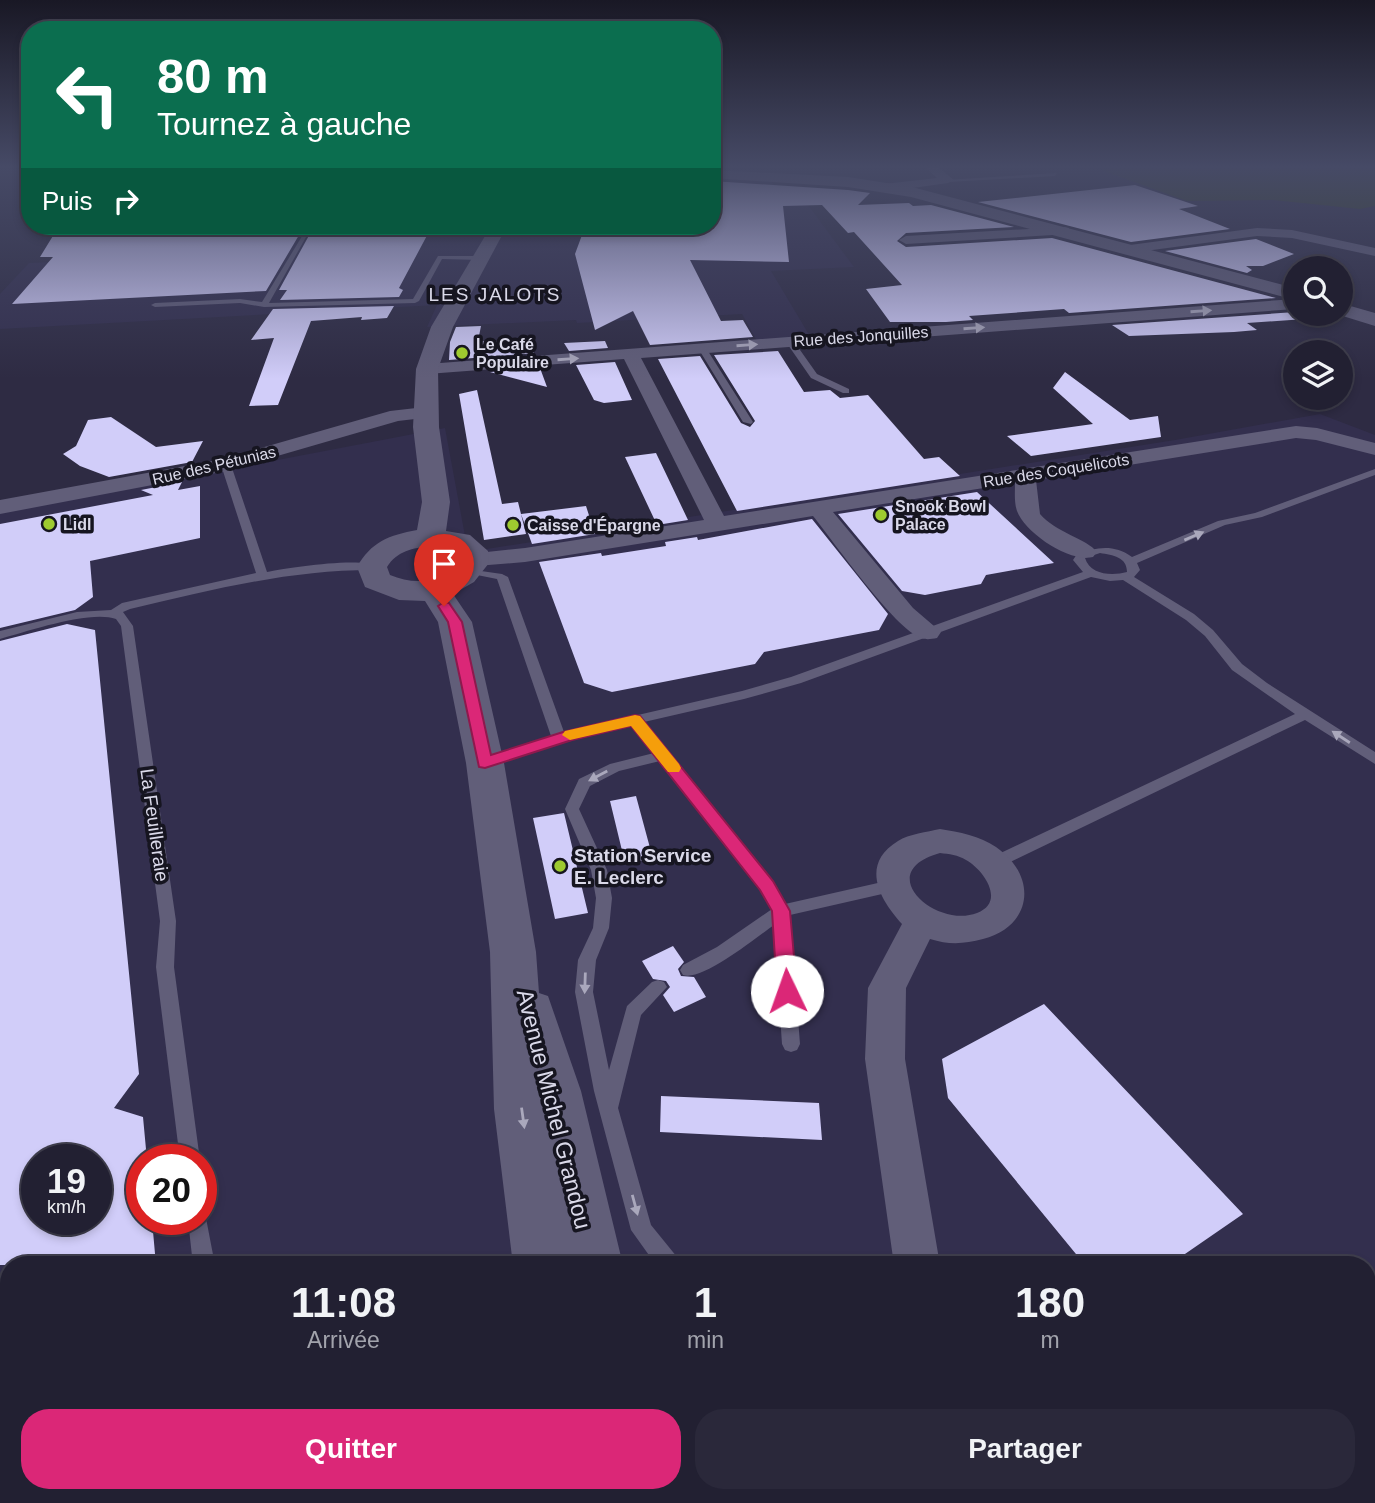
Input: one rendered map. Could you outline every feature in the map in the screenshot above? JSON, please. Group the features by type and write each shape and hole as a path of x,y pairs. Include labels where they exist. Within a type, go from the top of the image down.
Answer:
{"main road":[{"path":"430,537 436,502 425,413 427,369 442,327 492,238"},
{"path":"1092,238 1283,291"},
{"path":"1353,313 1375,320"},
{"path":"430,537 444,537 467,545 473,565 456,582 434,590 394,589 376,580 372,567 376,558 391,547 413,539 430,537"},
{"name":"Avenue Michel Grandou","path":"434,590 455,622 485,763 513,952 521,1109 542,1256"},
{"name":"Avenue Michel Grandou","path":"513,952 555,1091 591,1256"}],"street":[{"path":"906,240 939,238"},
{"path":"1130,248 1208,238"},
{"path":"1311,238 1375,252"},
{"name":"Rue des Jonquilles","path":"427,369 1283,305"},
{"path":"630,355 717,524"},
{"name":"Rue des Pétunias","path":"0,507 226,465 397,415 425,413"},
{"name":"Rue des Coquelicots","path":"473,565 1296,432 1317,434 1375,449"},
{"path":"1025,475 1028,513 1040,526 1088,563"},
{"path":"818,508 904,613 928,632"},
{"path":"940,841 960,844 978,851 994,863 1008,887 1009,900 1005,911 996,921 980,928 961,931 921,921 907,911 891,886 891,872 897,859 921,843 940,841"},
{"path":"916,1256 885,1059 887,988 921,921"}],"lane":[{"path":"264,305 302,238"},
{"path":"155,305 240,301 264,305 415,301 440,257 481,258"},
{"path":"790,342 814,376 846,391"},
{"path":"702,348 748,422"},
{"path":"226,465 262,575"},
{"path":"485,763 559,738 783,684 928,632 1088,563 1108,551 1131,561 1222,523 1258,514 1375,472"},
{"path":"1126,577 1134,570 1131,561"},
{"path":"1088,563 1110,578 1126,577 1190,617 1209,633 1237,667 1375,759"},
{"path":"473,565 502,577 559,738"},
{"path":"0,635 97,612 114,613 126,606 262,575 334,566 372,567"},
{"name":"La Feuilleraie","path":"114,613 122,616 127,626 166,904 168,921 165,967 188,1144"},
{"path":"994,863 1306,714"},
{"path":"635,720 766,886 781,911 790,1044"},
{"path":"663,755 615,767 584,783 572,809 599,870 604,898 601,928 587,960 584,992 609,1109 642,1230 663,1256"},
{"path":"689,970 723,952 781,911 891,886"},
{"path":"609,1109 633,1011 658,987"},
{"path":"200,1235 203,1256"}],"shaded area":[{"path":"114,238 833,238 854,267 771,271 811,338 757,341 742,314 577,323 576,320 427,327 437,305 0,329 0,294 29,263 97,260"},
{"path":"1320,414 1375,435 1375,1256 0,1256 0,513 445,428 468,552 1175,440"}],"building":[{"path":"52,238 297,238 266,291 12,304 53,257 40,257"},
{"path":"308,238 426,238 399,288 403,290 399,297 280,300 287,290 279,290"},
{"path":"581,238 786,238 789,262 690,260 721,321 743,320 753,337 650,345 633,311 595,330 575,254"},
{"path":"860,238 900,238 897,241 906,247 1053,238 1276,298 1069,313 1064,309 969,316 973,320 946,322 890,322 866,289 902,285"},
{"path":"1116,238 1160,238 1131,242"},
{"path":"1256,239 1294,254 1283,256 1263,266 1246,266 1252,270 1247,273 1165,251"},
{"path":"394,306 387,318 311,321 278,405 249,406 274,338 251,340 273,309"},
{"path":"1283,313 1283,320 1247,323 1257,330 1234,332 1129,336 1112,325"},
{"path":"481,326 478,341 530,343 534,353 449,360 450,342 456,327"},
{"path":"605,341 608,348 569,351 564,343"},
{"path":"778,351 804,392 830,390 840,398 868,395 924,459 939,457 960,476 737,511 658,359 700,356 741,423 750,427 755,421 714,355"},
{"path":"615,362 632,400 604,403 594,400 576,365"},
{"path":"540,368 547,387 490,372"},
{"path":"1065,372 1130,420 1158,416 1161,437 1031,456 1007,436 1093,424 1053,388"},
{"path":"477,390 502,504 518,502 526,534 484,540 459,394"},
{"path":"111,417 156,447 203,441 192,462 109,477 80,466 63,454 76,446 88,420"},
{"path":"656,453 688,520 657,525 625,457"},
{"path":"182,482 178,490 200,486 200,538 90,561 93,597 75,610 0,628 0,524 153,495 141,490"},
{"path":"977,492 1054,563 986,575 981,584 925,595 902,591 838,514"},
{"path":"586,506 595,534 532,544 521,514"},
{"path":"812,519 888,614 879,630 764,652 755,664 612,692 584,683 539,562 666,546 665,542 697,537 698,540"},
{"path":"67,624 95,630 139,1074 114,1108 143,1117 146,1144 126,1144 126,1235 153,1235 155,1256 0,1256 0,641"},
{"path":"636,796 653,859 625,863 610,801"},
{"name":"Station Service E. Leclerc","path":"564,813 588,913 555,919 533,818"},
{"path":"673,946 684,962 678,969 681,976 694,977 706,997 674,1012 663,995 670,987 666,981 653,979 642,961"},
{"path":"1044,1004 1243,1214 1182,1256 1078,1256 948,1098 942,1059"},
{"path":"661,1096 819,1103 822,1140 660,1132"}],"slow traffic":[{"path":"570,735 635,720 673,768"}],"place":[{"name":"Le Café Populaire","path":"462,353"},
{"name":"Snook Bowl Palace","path":"881,515"},
{"name":"Lidl","path":"49,524"},
{"name":"Caisse d'Épargne","path":"513,525"},
{"name":"Station Service E. Leclerc","path":"560,866"}],"district":[{"name":"LES JALOTS","path":"495,294"}],"route":[{"path":"444,606 455,622 485,763 569,735 635,720 774,898 781,911 787,991"}]}
